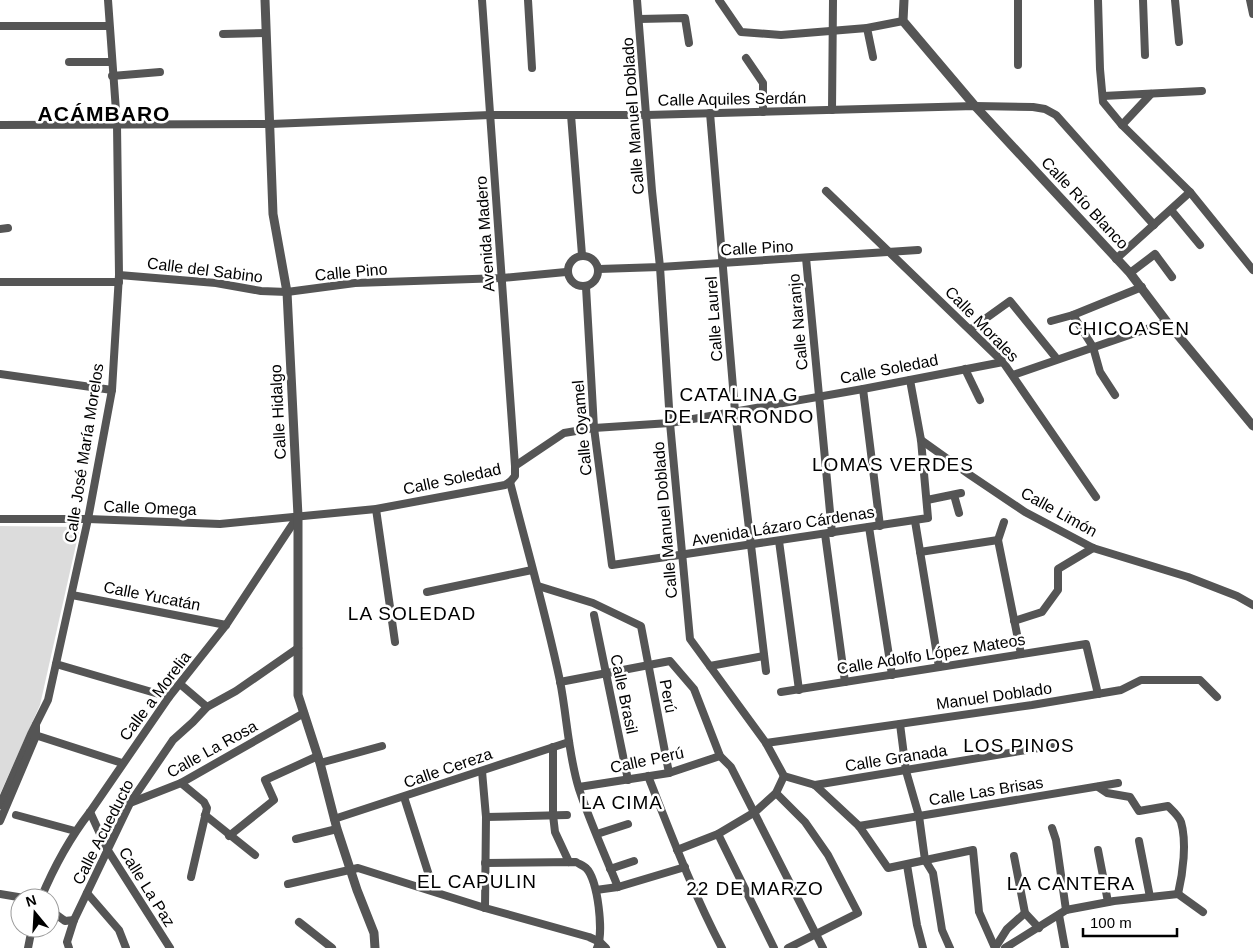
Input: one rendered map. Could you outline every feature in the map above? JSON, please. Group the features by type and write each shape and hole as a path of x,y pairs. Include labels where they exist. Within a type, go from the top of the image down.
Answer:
{"street":[{"name":"Calle José María Morelos","path":"0,821 36,723 48,700 88,519 112,390 119,278 117,125 108,0"},
{"name":"Calle Hidalgo","path":"265,0 273,214 287,292 298,516 298,695 319,760 337,829 374,933 375,948"},
{"name":"Avenida Madero","path":"482,0 515,466"},
{"path":"528,0 532,68"},
{"name":"Calle Manuel Doblado","path":"637,0 660,267 670,422 690,639 766,743 783,777"},
{"path":"719,0 741,32 781,36 867,28 902,22 904,0"},
{"path":"832,110 833,0"},
{"path":"1018,0 1018,65"},
{"path":"1098,0 1103,102 1122,126 1190,192 1253,270"},
{"path":"1143,0 1145,55"},
{"path":"1175,0 1179,42"},
{"path":"1250,0 1253,14"},
{"path":"639,19 685,18 689,44"},
{"name":"Calle Río Blanco","path":"902,22 975,106 1130,273 1167,322 1253,426"},
{"path":"0,26 109,26"},
{"path":"867,28 873,56"},
{"path":"223,34 266,33"},
{"path":"746,58 763,83 763,112"},
{"path":"69,62 111,62"},
{"path":"112,76 160,72"},
{"path":"1103,96 1202,91"},
{"path":"1122,126 1151,94"},
{"name":"Calle Aquiles Serdán","path":"0,125 271,124 490,115 647,115 975,106 1045,109 1056,115 1154,225"},
{"name":"Calle Laurel","path":"710,113 735,411 766,671"},
{"path":"571,115 582,255"},
{"name":"Calle Morales","path":"826,191 1003,362 1096,497"},
{"path":"1116,259 1190,192"},
{"path":"1171,210 1200,245"},
{"name":"Calle Pino","path":"599,269 660,267 918,250"},
{"path":"1130,273 1155,254 1172,277"},
{"path":"582,255 593,259 599,269 596,280 586,287 573,284 566,272 570,260 582,255"},
{"name":"Calle Naranjo","path":"806,258 819,396 828,534 845,682"},
{"name":"Calle Pino","path":"287,292 355,284 502,278 566,272"},
{"name":"Calle del Sabino","path":"0,282 119,278 216,283 261,291 287,292"},
{"name":"Calle Oyamel","path":"586,287 594,428 612,566"},
{"path":"1051,321 1073,315 1142,287"},
{"path":"971,329 1010,301 1057,359"},
{"path":"1073,315 1093,346 1100,372 1115,395"},
{"path":"1013,375 1167,322"},
{"name":"Calle Soledad","path":"298,516 376,509 510,482 515,476 515,466 564,433 594,428 670,422 863,390 1003,362"},
{"path":"965,369 980,400"},
{"path":"0,374 112,390"},
{"path":"910,380 921,440 927,500 958,494 959,513"},
{"path":"863,390 880,526"},
{"name":"Calle Limón","path":"921,440 1026,512 1093,548 1188,577 1237,596 1253,605"},
{"path":"510,482 532,570 538,586 560,682 569,742 579,787 618,888"},
{"name":"Avenida Lázaro Cárdenas","path":"612,566 928,518 927,500"},
{"path":"376,509 395,642"},
{"name":"Calle Omega","path":"0,518 220,524 298,516"},
{"name":"Calle a Morelia","path":"45,888 54,868 75,831 169,698 226,625 298,516"},
{"path":"915,520 939,667"},
{"path":"1004,522 998,540 1021,654"},
{"path":"869,527 892,675"},
{"path":"920,552 998,540"},
{"path":"779,541 799,690"},
{"path":"1014,621 1042,612 1058,590 1058,569 1093,548"},
{"path":"427,592 532,570"},
{"name":"Perú","path":"538,586 593,604 641,626 669,772"},
{"name":"Calle Yucatán","path":"72,595 226,625"},
{"name":"Calle Brasil","path":"594,614 628,780"},
{"name":"Calle Adolfo López Mateos","path":"781,692 1086,644 1098,694"},
{"name":"Calle Acueducto","path":"69,948 67,942 74,920 130,803 173,740 207,707 236,691 298,648"},
{"path":"710,666 764,656"},
{"path":"560,682 670,661 694,689 720,756 732,767 823,948"},
{"path":"56,664 169,698"},
{"name":"Manuel Doblado","path":"766,743 1098,694 1121,690 1141,680 1200,680 1217,697"},
{"path":"180,684 207,707"},
{"name":"Calle La Rosa","path":"130,803 181,783 304,713"},
{"path":"900,724 906,771 918,816 925,860 933,873 942,930 950,948"},
{"name":"Calle José María Morelos","path":"0,805 33,735"},
{"path":"33,735 122,764"},
{"name":"Calle Cereza","path":"334,819 569,742"},
{"name":"Calle Granada","path":"815,785 1069,743"},
{"path":"229,836 274,800 265,780 319,760 382,746"},
{"path":"554,747 553,815 555,832 569,862"},
{"name":"Calle Perú","path":"579,787 669,772 720,756"},
{"path":"482,771 486,817 485,908"},
{"path":"648,776 677,850 722,948"},
{"path":"677,850 718,834 755,812 776,791 783,777 815,785 859,826 888,868 973,850 980,912 995,948"},
{"path":"181,783 204,802 205,811 191,877"},
{"name":"Calle Las Brisas","path":"859,826 1118,783"},
{"path":"1098,787 1107,793 1130,797 1139,811 1168,806 1180,820 1183,845 1183,874 1178,894"},
{"path":"776,791 804,822 828,856 858,913 788,948"},
{"path":"404,797 434,891"},
{"path":"205,811 229,836 255,855"},
{"name":"Calle La Paz","path":"90,812 107,849 170,948"},
{"path":"16,815 75,831"},
{"path":"486,817 567,815"},
{"path":"597,834 628,824"},
{"path":"1052,828 1056,840 1066,910"},
{"path":"296,839 337,829"},
{"path":"718,834 774,948"},
{"path":"1139,841 1150,897"},
{"path":"1098,850 1108,902"},
{"path":"1014,856 1025,913 1039,928"},
{"path":"610,869 634,861"},
{"path":"485,863 576,862 586,868 594,881 596,890 601,943"},
{"path":"907,864 917,925 923,948"},
{"path":"596,890 618,888 685,867"},
{"path":"288,884 358,868 485,908 590,937 601,943"},
{"path":"87,893 119,930 126,948"},
{"path":"1005,948 1066,910 1108,902 1178,894 1203,912"},
{"path":"995,948 1007,929 1025,913"},
{"path":"1059,915 1065,948"},
{"path":"60,917 65,921 74,920"},
{"path":"299,922 332,948"}],"shaded area":[{"path":"0,526 80,527 40,705 0,794"}],"district":[{"name":"ACÁMBARO","path":"104,113"},
{"name":"CHICOASEN","path":"1129,328"},
{"name":"CATALINA G DE LARRONDO","path":"739,405"},
{"name":"LOMAS VERDES","path":"893,464"},
{"name":"LA SOLEDAD","path":"412,613"},
{"name":"LOS PINOS","path":"1019,745"},
{"name":"LA CIMA","path":"622,802"},
{"name":"EL CAPULIN","path":"477,881"},
{"name":"LA CANTERA","path":"1071,883"},
{"name":"22 DE MARZO","path":"755,888"}]}
